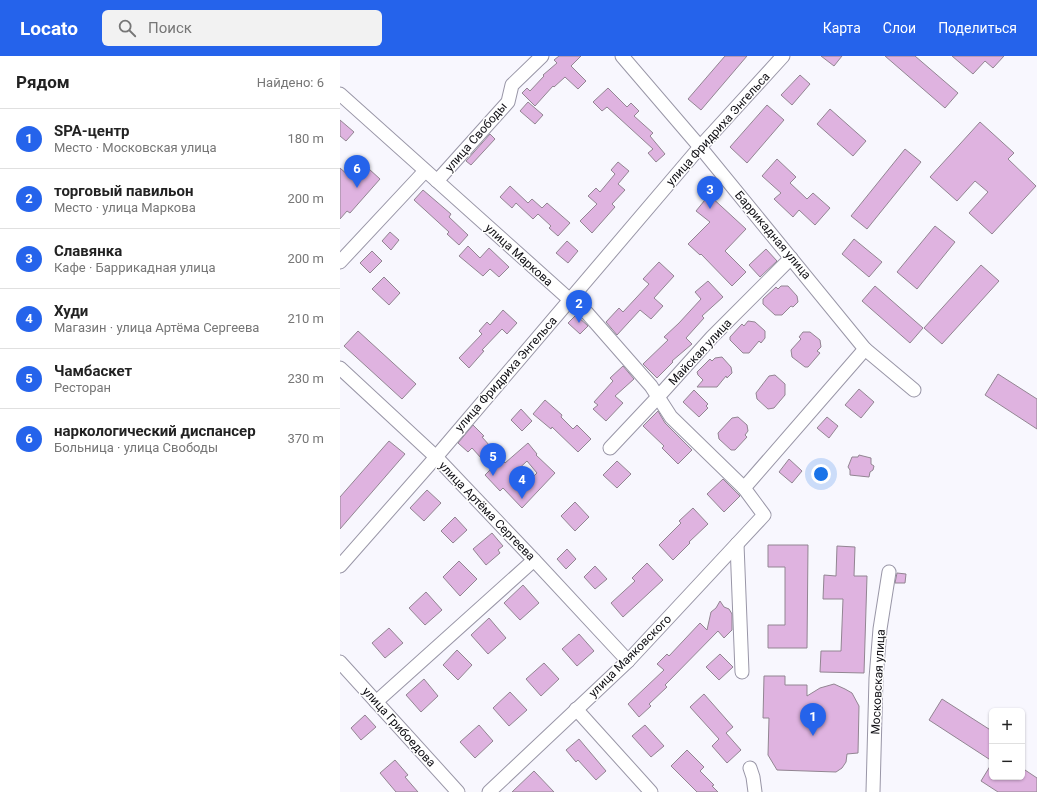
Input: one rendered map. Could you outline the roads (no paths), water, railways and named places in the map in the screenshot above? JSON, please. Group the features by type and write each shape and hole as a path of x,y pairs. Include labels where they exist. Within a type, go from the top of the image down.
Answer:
{"street":[{"name":"улица Свободы","path":"437,181 508,102 512,85 542,56"},
{"name":"Баррикадная улица","path":"622,56 700,147 865,349 914,390"},
{"name":"улица Фридриха Энгельса","path":"340,566 436,457 700,147 783,56"},
{"name":"улица Маркова","path":"340,94 570,300 587,313 652,386 670,417 744,488 764,515"},
{"name":"улица Свободы","path":"340,262 426,171"},
{"name":"Майская улица","path":"610,448 712,337 791,258"},
{"path":"744,488 865,349"},
{"name":"улица Артёма Сергеева","path":"340,368 436,457 628,661"},
{"name":"улица Маяковского","path":"489,792 628,661 764,515"},
{"path":"737,544 742,672"},
{"path":"376,702 534,560"},
{"name":"Московская улица","path":"873,792 876,678 880,629 889,572"},
{"name":"улица Грибоедова","path":"340,662 458,792"},
{"path":"576,709 651,792"},
{"path":"750,768 755,792"}],"place":[{"name":"наркологический диспансер","path":"357,188"},
{"name":"Славянка","path":"710,209"},
{"name":"торговый павильон","path":"579,323"},
{"name":"Чамбаскет","path":"493,476"},
{"name":"Худи","path":"522,499"},
{"name":"SPA-центр","path":"813,736"}]}
